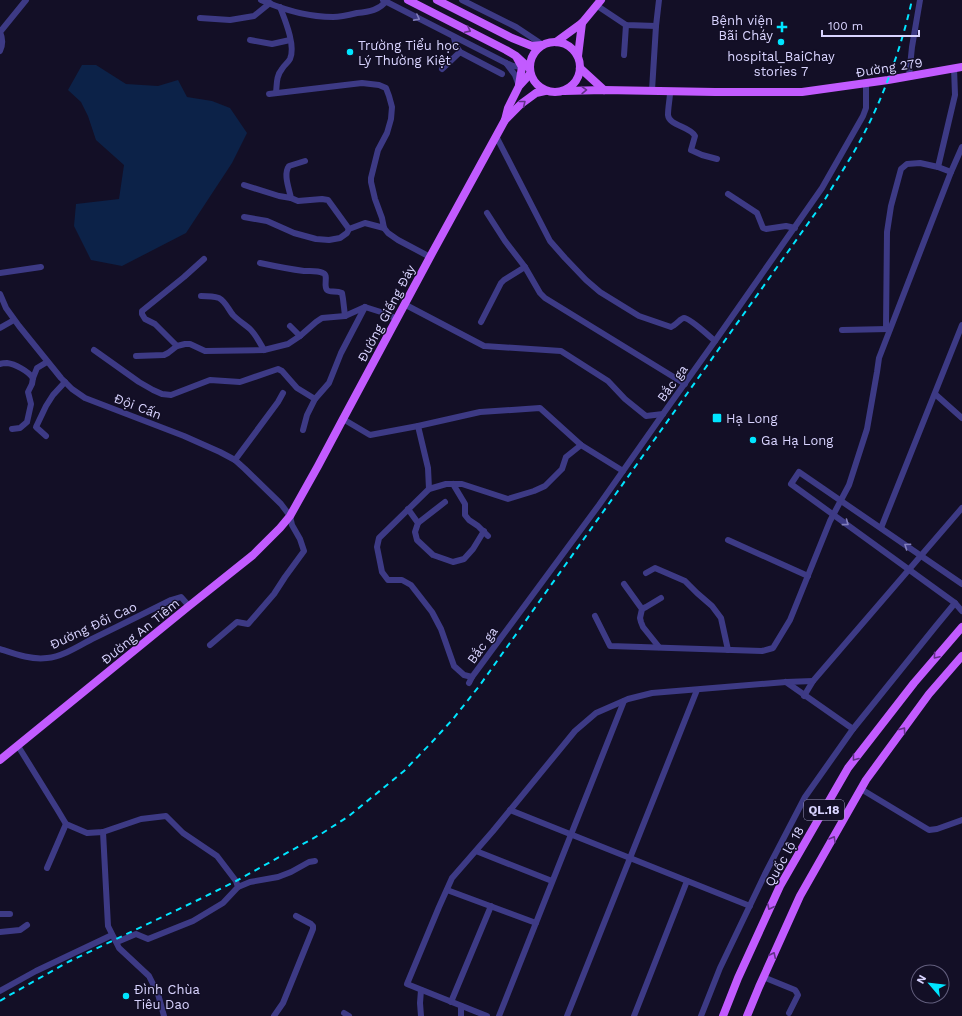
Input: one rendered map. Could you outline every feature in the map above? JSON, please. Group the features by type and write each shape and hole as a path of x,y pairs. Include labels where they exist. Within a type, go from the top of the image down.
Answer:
{"main road":[{"path":"408,0 516,56 527,69 538,87 545,90 558,92 571,87 576,82 579,75 580,62 574,50 569,46 562,43 549,42 537,49 533,54 527,69"},
{"path":"437,0 521,42 532,46 543,45"},
{"path":"556,42 582,23 598,2"},
{"path":"578,56 582,23"},
{"name":"Đường 279","path":"564,90 802,92 866,83 958,67"},
{"path":"580,68 604,90"},
{"name":"Đường Giếng Đáy","path":"290,516 505,120 508,108 527,69"},
{"name":"Đường Giếng Đáy","path":"505,120 521,104 536,93 545,90"},
{"name":"Đường An Tiêm","path":"0,760 253,555 290,516"},
{"name":"Quốc lộ 18","path":"723,1016 738,978 780,886 848,768 914,683 962,627"},
{"name":"QL.18","path":"747,1016 800,896 866,780 929,694 962,656"}],"street":[{"path":"0,51 3,42 0,32 26,0"},
{"path":"261,0 289,11 310,16 333,17 376,10 383,5 385,1 454,38 506,63 527,69"},
{"path":"462,0 516,27 543,45"},
{"path":"652,90 659,0"},
{"path":"909,76 920,0"},
{"path":"598,2 626,25 656,26"},
{"path":"200,18 230,20 254,16 270,4"},
{"path":"276,93 278,74 290,59 291,53 288,27 280,7"},
{"path":"624,55 626,25"},
{"path":"454,38 456,46 460,52 502,74"},
{"path":"250,40 272,44 290,40"},
{"path":"442,69 460,52"},
{"path":"506,63 515,75 519,86"},
{"path":"938,167 955,95 958,67"},
{"name":"Bắc ga","path":"408,509 379,538 377,547 382,572 388,580 402,580 411,585 432,612 441,628 454,666 470,680 600,505 822,188 864,116 866,108 866,83"},
{"path":"269,94 362,84 379,85 386,88 392,107 391,119 387,133 378,150 371,178 375,198 384,228 388,233 430,257"},
{"path":"670,92 669,120 693,132 695,136 691,150 717,159"},
{"path":"496,136 550,241 586,280 600,292 640,316 672,326 676,325 682,318 685,318 715,341"},
{"path":"596,616 610,646 762,651 773,648 790,620 830,521 849,485 867,429 878,358 888,329 962,147"},
{"path":"291,198 287,178 287,168 288,166 305,161"},
{"path":"888,329 887,232 891,206 901,169 907,164 920,163 951,172"},
{"path":"244,185 298,201 328,200 349,229"},
{"path":"728,194 757,213 763,228 766,229 786,226 794,228"},
{"path":"487,214 540,293 545,298 685,384"},
{"path":"244,217 267,221 294,233 316,239 329,240 340,238 347,233 349,229 365,222 384,228"},
{"path":"177,346 155,324 145,319 142,311 184,278 204,259"},
{"path":"260,263 324,273 326,275 327,290 330,292 337,291 342,293 344,299 345,316"},
{"path":"0,273 41,267"},
{"path":"481,322 501,283 524,267"},
{"name":"Đội Cấn","path":"0,294 6,308 14,320 72,389 85,398 184,436 235,460 281,504 290,516 304,551 274,594 248,624 236,622 210,645"},
{"path":"201,296 208,295 225,302 239,321 250,329 255,335 264,350"},
{"path":"404,304 484,346 562,351 608,381 625,399 646,416 663,414"},
{"path":"136,356 164,355 168,354 177,346 185,344 190,344 205,351 264,350 288,344 322,318 345,316 365,307 397,319"},
{"path":"303,430 307,415 315,400 329,383 341,353 365,307"},
{"path":"0,328 14,320"},
{"path":"881,528 962,324"},
{"path":"290,326 300,336"},
{"path":"842,330 888,329"},
{"path":"94,350 139,382 162,394 171,395 210,380 240,382 278,369 282,371 297,388 315,400"},
{"path":"12,429 20,428 27,422 31,404 28,392 37,368 48,362"},
{"path":"0,364 7,363 16,366 24,370 33,378"},
{"path":"46,436 36,427 53,395 65,382"},
{"path":"235,460 283,393"},
{"path":"935,394 961,415"},
{"path":"343,419 370,435 480,412 540,408 581,445 623,471"},
{"path":"418,426 428,468 429,489"},
{"path":"418,523 408,509 429,489 446,484 462,484 508,499 545,486 562,469 566,457 581,445"},
{"path":"962,584 799,472 791,484 956,603 962,611"},
{"path":"445,502 418,523 415,532 417,540 432,555 453,562 464,559 486,533 465,515 465,504 453,484"},
{"path":"804,696 812,681 910,570 962,508"},
{"path":"728,540 808,576"},
{"path":"646,573 655,568 685,580 712,606 720,618 728,650"},
{"path":"624,584 642,609 640,618 643,626 659,647"},
{"name":"Đường Đồi Cao","path":"0,648 16,655 46,659 80,646 171,600 181,597 189,606"},
{"path":"642,609 661,598"},
{"path":"701,1016 720,968 765,874 806,797 853,729 956,603"},
{"path":"487,1016 407,984 452,878 575,731 596,713 624,701 652,692 812,681"},
{"path":"786,682 853,729"},
{"path":"567,1016 697,690"},
{"path":"499,1016 624,701"},
{"path":"18,746 66,824 87,833 103,832 141,819 166,816 183,833 217,856 236,881 238,887"},
{"path":"861,789 929,830 937,829 962,820"},
{"path":"510,810 750,906"},
{"path":"47,868 66,824"},
{"path":"103,832 108,926 120,948 148,976 158,994 164,1016"},
{"path":"476,851 552,882"},
{"path":"117,942 136,934 148,939 193,921 223,903 238,887 250,882 278,877 309,862 315,861"},
{"path":"634,1016 687,881"},
{"path":"447,890 536,923"},
{"path":"451,1002 490,906"},
{"path":"0,914 10,914"},
{"path":"274,1016 283,1003 313,929 311,924 296,916"},
{"path":"0,932 20,930 27,925"},
{"path":"0,991 36,971 112,935"},
{"path":"763,977 795,990 798,995 789,1013"},
{"path":"421,990 421,1016"},
{"path":"461,1006 461,1016"}],"water":[{"path":"82,65 96,65 126,84 158,86 178,80 187,97 212,101 230,108 247,133 232,163 186,233 122,266 91,260 74,226 76,204 119,199 124,165 96,140 88,116 81,102 68,90"}],"railway":[{"path":"0,1001 68,962 236,881 321,834 349,816 404,771 453,719 480,685 824,201 859,143 876,109 897,55 912,0"}],"place":[{"name":"Bệnh viện Bãi Cháy","path":"782,27"},
{"name":"hospital_BaiChay stories 7","path":"781,42"},
{"name":"Trường Tiểu học Lý Thường Kiệt","path":"350,52"},
{"name":"Hạ Long","path":"717,418"},
{"name":"Ga Hạ Long","path":"753,440"},
{"name":"Đình Chùa Tiêu Dao","path":"126,996"}]}
